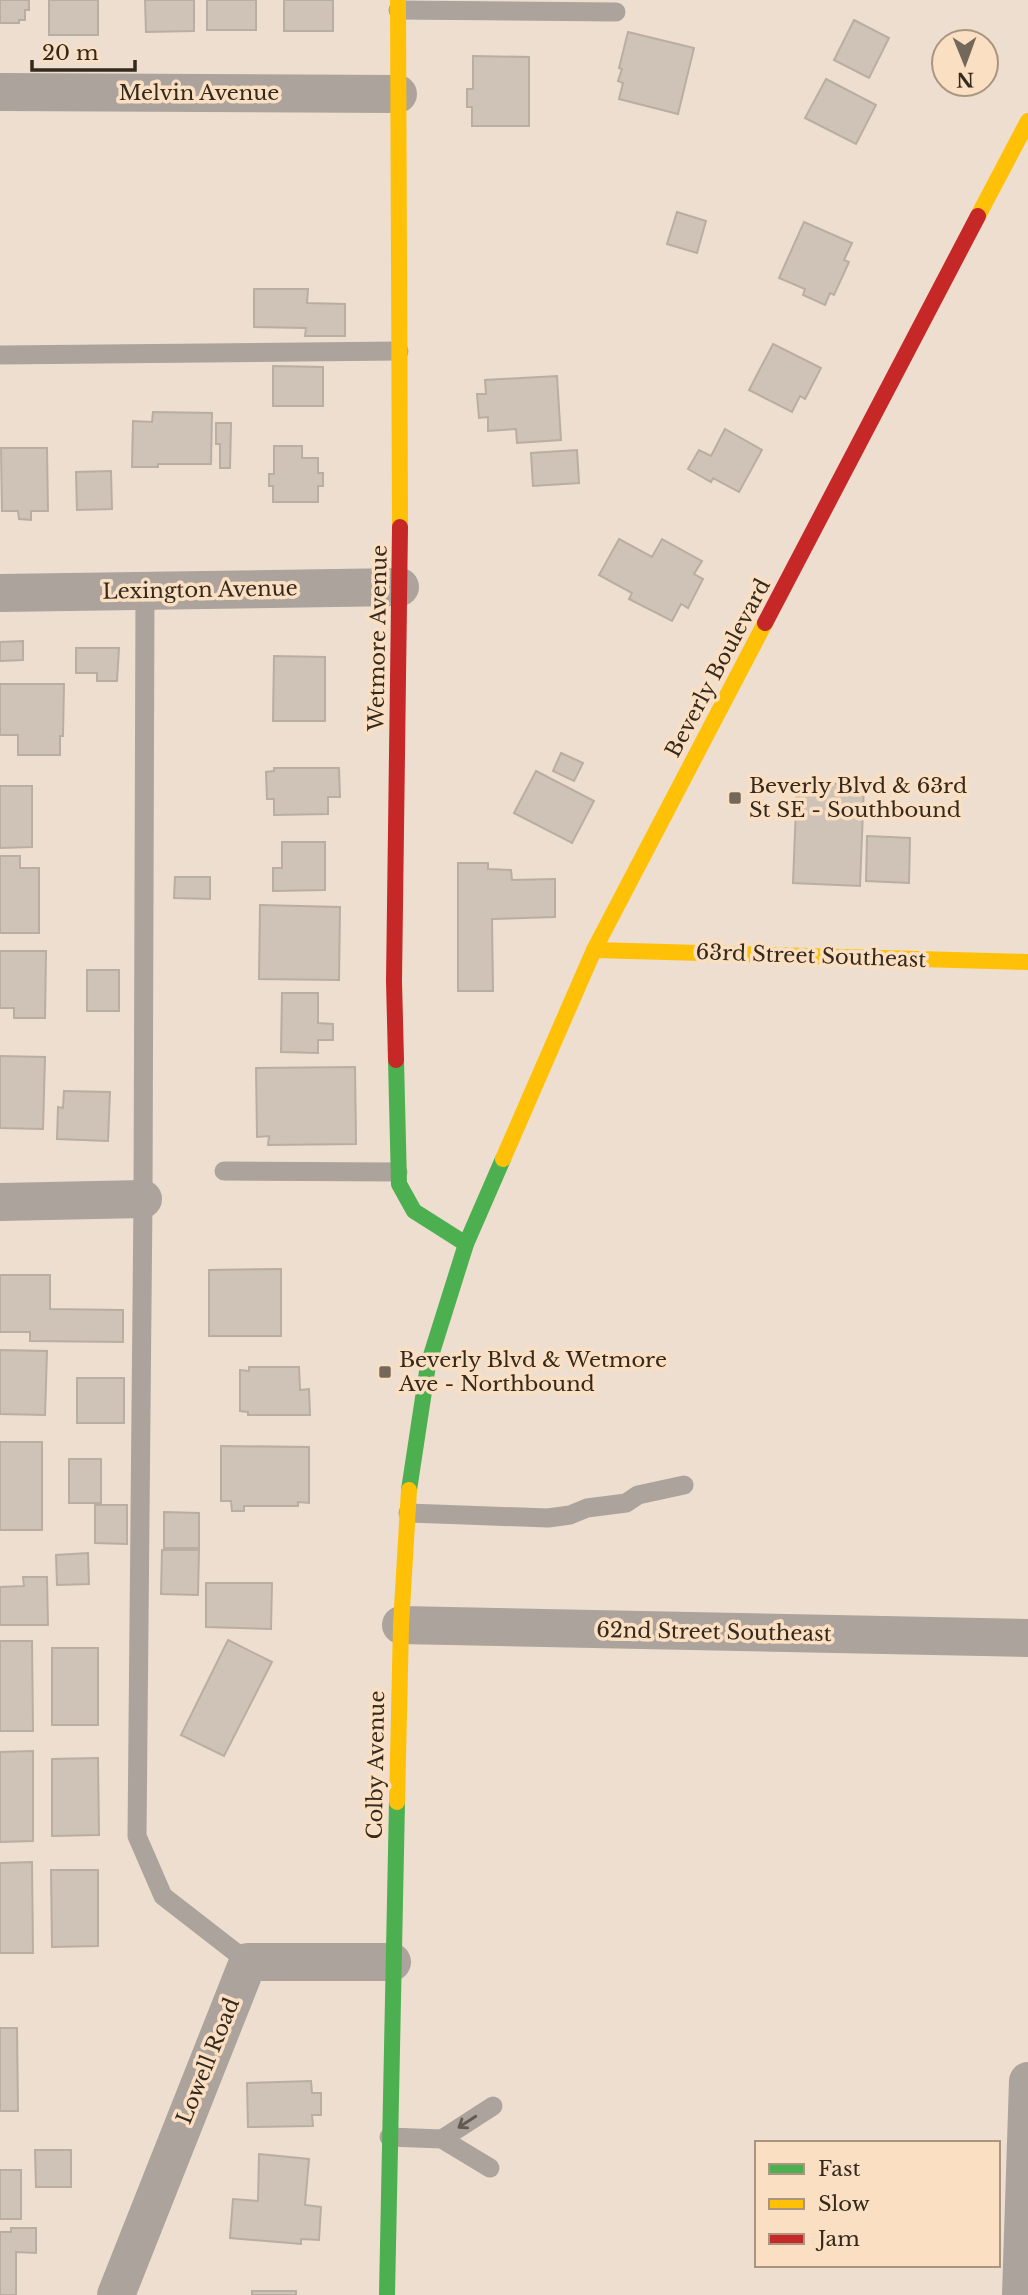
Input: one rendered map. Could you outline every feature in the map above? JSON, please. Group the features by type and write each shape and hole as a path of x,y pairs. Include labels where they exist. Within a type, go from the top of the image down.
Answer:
{"main road":[{"name":"Wetmore Avenue","path":"398,5 400,587 394,981 398,1172 399,1184 414,1211 466,1244"},
{"name":"Beverly Boulevard","path":"466,1244 594,950 1028,121"},
{"name":"63rd Street Southeast","path":"594,950 1028,962"},
{"name":"Colby Avenue","path":"387,2295 401,1625 410,1481 428,1365 466,1244"}],"street":[{"name":"Melvin Avenue","path":"0,92 398,94"},
{"name":"Lexington Avenue","path":"0,593 400,587"},
{"path":"0,1202 144,1199"},
{"name":"62nd Street Southeast","path":"401,1625 1028,1638"},
{"path":"248,1962 392,1962"},
{"name":"Lowell Road","path":"116,2295 248,1962"},
{"path":"1021,2295 1028,2081"}],"lane":[{"path":"398,5 616,12"},
{"path":"0,355 399,351"},
{"path":"145,591 144,1199 137,1836 163,1896 248,1962"},
{"path":"225,1171 398,1172"},
{"path":"408,1513 548,1518 570,1515 587,1508 626,1503 638,1495 684,1485"},
{"path":"442,2138 492,2106"},
{"path":"389,2137 442,2138 490,2168"}],"building":[{"path":"0,0 29,0 25,20 19,20 19,23 0,23"},
{"path":"49,0 98,0 98,35 49,35"},
{"path":"145,0 194,0 194,31 146,32"},
{"path":"207,0 256,0 256,30 207,30"},
{"path":"284,0 333,0 333,31 284,31"},
{"path":"854,20 889,38 869,78 834,60"},
{"path":"628,32 694,48 678,114 619,99 623,83 618,81 622,69 619,68"},
{"path":"473,56 529,57 529,126 472,126 472,107 467,107 467,89 473,89"},
{"path":"826,79 876,105 856,144 805,118"},
{"path":"677,212 706,221 697,253 667,244"},
{"path":"804,222 852,243 844,260 849,262 834,295 830,293 825,305 803,295 805,289 779,278"},
{"path":"254,289 308,289 307,303 345,304 345,336 305,336 306,328 254,327"},
{"path":"773,344 821,368 805,399 800,396 792,412 749,390"},
{"path":"273,366 323,367 323,406 273,406"},
{"path":"557,376 561,440 517,443 516,429 488,431 488,417 479,418 477,394 486,394 485,380"},
{"path":"153,412 212,413 211,464 132,467 133,421 152,422"},
{"path":"216,423 231,423 230,468 220,468 220,444 216,444"},
{"path":"725,429 762,450 739,492 713,478 711,482 688,469 699,450 711,456"},
{"path":"274,446 302,446 302,458 318,458 318,473 323,473 323,486 318,486 318,502 273,502 273,486 269,486 269,474 274,474"},
{"path":"1,448 47,448 48,511 31,511 31,520 19,519 18,511 2,511"},
{"path":"577,450 579,483 533,486 531,453"},
{"path":"111,471 112,509 77,510 76,472"},
{"path":"619,539 652,557 662,539 702,561 694,574 703,579 688,608 681,604 672,621 629,599 632,593 599,575"},
{"path":"23,641 23,660 0,661 0,642"},
{"path":"76,648 119,648 117,681 97,681 97,673 76,673"},
{"path":"274,656 325,657 325,721 273,721"},
{"path":"0,684 64,684 60,755 18,755 18,735 0,735"},
{"path":"561,753 583,763 574,781 553,771"},
{"path":"274,768 339,768 340,797 328,797 328,814 274,815 274,799 267,799 266,772 274,771"},
{"path":"536,771 594,801 572,843 514,813"},
{"path":"797,782 864,785 860,886 793,883"},
{"path":"0,786 32,786 32,847 0,848"},
{"path":"867,836 910,838 909,883 866,881"},
{"path":"282,842 325,842 325,890 273,891 273,868 282,868"},
{"path":"0,856 20,856 20,868 39,868 39,933 0,933"},
{"path":"458,863 488,863 488,869 511,870 512,880 555,879 555,917 492,919 493,991 458,991"},
{"path":"175,877 210,877 210,899 174,898"},
{"path":"260,905 340,907 339,980 259,979"},
{"path":"0,951 46,951 45,1018 14,1018 14,1008 0,1008"},
{"path":"87,970 119,970 119,1011 87,1011"},
{"path":"282,993 318,993 318,1023 333,1024 333,1040 318,1040 318,1053 281,1052"},
{"path":"0,1056 45,1057 43,1129 0,1128"},
{"path":"355,1067 356,1144 268,1145 269,1136 257,1137 256,1068"},
{"path":"64,1091 110,1092 108,1141 57,1139 58,1107 63,1108"},
{"path":"281,1269 281,1336 209,1336 209,1270"},
{"path":"0,1275 50,1275 50,1309 123,1310 123,1342 30,1341 30,1332 0,1332"},
{"path":"0,1350 47,1351 45,1415 0,1414"},
{"path":"249,1367 299,1367 300,1390 309,1389 310,1415 248,1415 248,1412 240,1411 240,1370 249,1371"},
{"path":"77,1378 124,1378 124,1423 77,1423"},
{"path":"0,1442 42,1442 42,1530 0,1530"},
{"path":"221,1446 309,1447 309,1503 298,1502 298,1506 244,1506 244,1511 232,1511 231,1501 221,1501"},
{"path":"69,1459 101,1459 101,1503 69,1503"},
{"path":"95,1505 127,1505 127,1544 95,1543"},
{"path":"164,1512 199,1513 199,1548 164,1548"},
{"path":"162,1550 199,1550 198,1595 161,1594"},
{"path":"88,1553 89,1584 57,1585 56,1555"},
{"path":"23,1577 47,1577 48,1625 0,1625 0,1587 24,1586"},
{"path":"206,1583 272,1583 271,1629 206,1627"},
{"path":"228,1640 272,1662 224,1756 181,1735"},
{"path":"0,1641 32,1641 33,1731 0,1731"},
{"path":"52,1648 98,1648 98,1725 52,1725"},
{"path":"33,1751 33,1841 0,1842 0,1752"},
{"path":"98,1758 99,1835 52,1836 52,1759"},
{"path":"32,1862 33,1953 0,1953 0,1863"},
{"path":"51,1870 98,1870 98,1946 52,1947"},
{"path":"0,2028 17,2028 18,2111 0,2111"},
{"path":"311,2081 312,2093 321,2093 321,2115 312,2115 313,2126 248,2127 247,2083"},
{"path":"35,2150 71,2150 71,2187 36,2187"},
{"path":"259,2154 309,2159 305,2205 321,2207 319,2240 301,2239 301,2244 230,2238 233,2199 258,2201"},
{"path":"0,2170 21,2170 21,2219 0,2219"},
{"path":"11,2228 36,2228 36,2253 16,2252 16,2295 0,2295 0,2232 11,2232"},
{"path":"252,2291 296,2291 296,2295 252,2295"}],"traffic: fast":[{"path":"396,1060 399,1184 414,1211 466,1244"},
{"path":"409,1490 428,1365 466,1244 503,1159"},
{"path":"387,2295 397,1802"}],"traffic: slow":[{"path":"398,0 400,527"},
{"path":"978,216 1028,121"},
{"path":"503,1159 594,950 765,623"},
{"path":"594,950 1028,962"},
{"path":"397,1802 401,1625 409,1490"}],"traffic: jam":[{"path":"765,623 978,216"},
{"path":"396,1060 394,981 400,527"}],"place":[{"name":"Beverly Blvd & 63rd St SE - Southbound","path":"735,798"},
{"name":"Beverly Blvd & Wetmore Ave - Northbound","path":"385,1372"}]}
